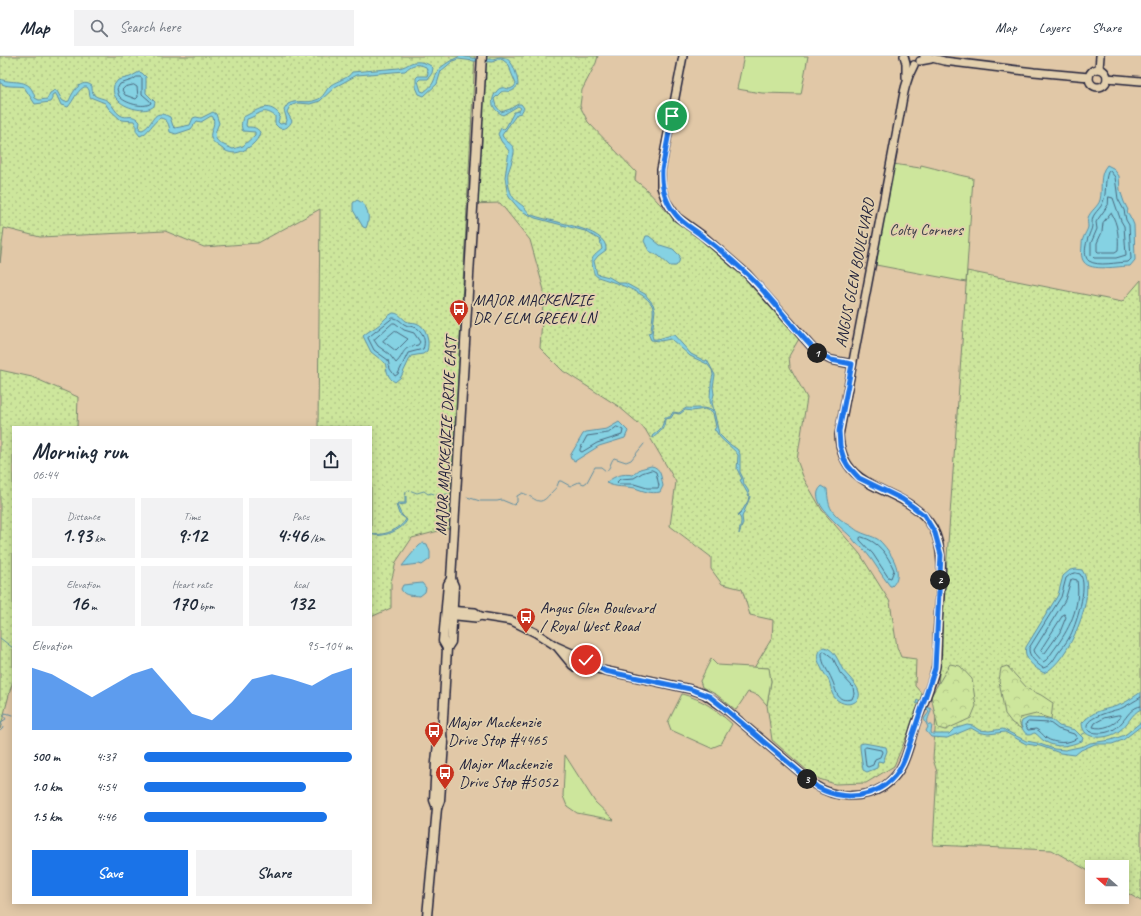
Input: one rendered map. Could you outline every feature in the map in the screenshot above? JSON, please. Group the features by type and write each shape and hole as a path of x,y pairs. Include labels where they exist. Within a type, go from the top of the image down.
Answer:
{"main road":[{"name":"MAJOR MACKENZIE DRIVE EAST","path":"427,916 437,808 434,800 436,762 438,743 442,736 447,648 451,642 449,613 454,586 451,579 482,56"}],"street":[{"path":"683,56 662,170 661,187 666,201 677,217 702,235 747,274 817,352 831,360 852,364"},
{"path":"896,56 904,59 911,66 920,60 934,59 1034,72 1090,77"},
{"path":"1099,69 1100,56"},
{"name":"ANGUS GLEN BOULEVARD","path":"904,59 906,83"},
{"name":"ANGUS GLEN BOULEVARD","path":"584,663 605,671 690,689 704,694 723,707 812,783 824,791 837,795 852,796 866,794 887,784 897,774 902,765 936,663 941,566 939,545 932,526 919,510 902,499 859,478 848,466 840,446 839,431 906,83 909,75 920,60"},
{"path":"1099,69 1106,73 1107,78 1104,85 1098,87 1091,82 1090,77 1094,70 1099,69"},
{"path":"1107,78 1141,81"},
{"path":"449,613 476,618 480,616 512,621 536,633 556,646 574,654 581,654 584,663 576,668 572,666 571,662 556,646"},
{"path":"571,662 571,657 574,654"}],"green space":[{"path":"0,56 475,56 450,528 412,538 396,562 391,582 391,608 372,617 372,426 318,426 320,209 258,243 204,247 165,231 40,237 4,228 0,263"},
{"path":"481,56 598,56 582,90 580,106 588,122 636,172 635,180 645,188 672,217 722,256 761,293 800,337 789,356 790,367 807,398 797,460 804,479 822,510 860,554 890,602 897,647 901,657 916,659 915,686 922,694 913,721 894,766 866,783 835,784 816,778 772,740 767,705 771,681 768,668 754,668 772,638 773,620 750,615 742,589 722,584 711,569 711,557 670,526 676,482 645,429 618,406 563,371 540,348 544,290 530,240 500,203 469,204"},
{"path":"744,56 808,56 801,94 762,93 737,89"},
{"name":"Colty Corners","path":"893,164 920,168 921,165 973,178 966,282 876,265"},
{"path":"967,271 1122,302 1141,280 1141,901 1129,894 1129,860 1085,860 1085,869 1052,850 933,845 937,772 933,759"},
{"path":"0,370 32,377 78,397 77,426 12,426 12,684 0,729"},
{"path":"711,659 717,665 769,668 771,681 767,705 758,695 748,692 736,710 717,695 702,687 700,681"},
{"path":"950,664 960,666 972,679 976,706 971,718 945,730 938,728 931,696"},
{"path":"1007,666 1028,689 1053,703 1051,719 1036,714 1020,718 1019,722 1022,729 1012,723 1005,714 999,681 1001,668"},
{"path":"682,694 697,699 709,706 732,724 721,744 711,748 671,730 668,722"},
{"path":"565,755 595,802 614,820 577,813 567,806 563,796"}],"water":[{"path":"461,56 484,59 503,57 508,59 514,69 518,85 511,91 501,92 494,99 496,106 501,112 518,104 521,104 524,108 521,113 517,114 502,135 514,149 508,173 508,182 514,198 530,214 575,226 598,236 604,242 606,250 594,261 597,274 609,277 619,283 625,283 645,294 653,304 655,310 652,335 653,339 674,335 691,354 705,361 707,360 715,375 712,402 719,434 737,449 740,454 740,472 750,497 742,517 743,523 739,534 741,519 738,515 748,501 749,496 740,480 742,479 737,469 738,455 714,430 716,427 713,413 705,409 692,411 685,410 680,414 674,413 671,418 665,419 663,428 653,438 652,436 661,428 665,417 670,417 673,412 679,413 686,408 703,408 713,411 710,404 713,375 712,370 707,364 690,356 671,339 660,341 651,340 648,333 651,332 653,308 650,302 638,292 598,277 594,274 592,260 594,256 602,249 600,240 585,231 535,218 520,210 509,197 505,177 509,151 501,141 498,134 501,128 504,129 506,127 514,112 519,111 521,108 518,106 503,115 497,111 493,105 494,96 500,88 510,89 516,84 509,65 503,60 499,59 492,62 458,59 453,61 441,71 437,84 424,96 419,94 416,87 416,78 418,76 427,76 428,73 426,67 423,66 415,65 405,71 357,75 335,87 320,101 310,104 298,103 290,106 287,112 292,121 285,128 279,128 275,124 275,116 266,112 247,119 247,127 257,129 260,132 259,136 251,146 243,151 235,153 225,151 212,140 211,133 214,120 211,116 201,122 197,121 191,129 176,134 170,132 169,125 166,121 160,118 146,133 140,136 136,131 134,121 121,120 105,103 90,97 87,87 84,87 79,91 68,107 61,105 55,93 52,95 50,102 35,104 24,87 0,83 0,79 26,84 33,91 35,98 39,100 47,99 50,93 55,90 65,102 69,101 72,94 78,87 84,83 88,84 92,86 92,92 94,95 108,101 120,115 125,117 135,117 140,122 139,129 142,130 146,128 156,115 159,114 164,114 170,117 175,128 190,125 193,118 201,118 213,112 216,114 219,123 216,134 217,140 223,145 233,149 243,146 255,135 255,132 243,131 242,124 243,117 257,110 266,107 271,108 280,115 278,122 280,124 286,123 287,120 284,110 288,104 295,102 309,102 319,99 331,85 348,76 352,72 399,68 417,62 426,63 433,68 428,79 420,79 418,81 421,91 424,92 433,83 437,72 441,67"},
{"path":"139,72 146,77 146,93 155,102 154,106 146,110 135,109 120,102 115,96 113,89 118,80 130,77"},
{"path":"1107,165 1113,168 1119,176 1120,190 1128,210 1127,212 1134,225 1135,260 1130,266 1106,268 1093,267 1084,262 1082,258 1082,241 1088,227 1088,218 1100,200 1103,173"},
{"path":"357,200 364,205 368,212 368,224 366,228 363,227 353,210 353,203"},
{"path":"646,236 649,236 660,245 673,249 680,256 679,262 676,266 670,266 659,256 649,251 644,241"},
{"path":"393,313 398,314 407,322 416,323 423,327 428,339 427,351 423,354 411,356 401,377 395,382 389,376 385,363 371,352 363,336"},
{"path":"619,422 628,431 625,438 599,446 575,461 571,459 570,456 583,434 586,432 607,429"},
{"path":"651,466 659,470 663,486 660,492 644,491 606,483 618,476 625,474 633,475 640,469"},
{"path":"822,486 827,489 831,508 838,517 858,531 878,540 888,550 897,568 896,581 892,586 890,586 864,550 826,513 821,506 818,498 818,492"},
{"path":"405,496 406,504 397,505 401,514 406,519 399,514 396,505 398,503 405,503"},
{"path":"406,519 405,524 391,533 380,535 372,534 390,532 404,523"},
{"path":"423,543 427,544 430,552 430,559 422,565 402,566 415,550"},
{"path":"1070,570 1082,570 1086,580 1087,594 1084,610 1071,642 1053,667 1044,673 1030,662 1026,655 1026,647 1058,595 1063,576"},
{"path":"422,583 426,588 425,592 420,596 402,592 401,589 403,585"},
{"path":"824,647 828,648 834,653 843,670 853,681 859,691 858,700 853,703 844,703 833,696 830,683 821,668 818,658 820,650"},
{"path":"1141,692 1141,709 1115,734 1097,737 1091,736 1083,729 1082,723 1096,712 1122,704"},
{"path":"917,700 931,709 928,723 929,725 932,725 932,734 949,734 954,729 967,725 973,726 979,730 989,731 1003,729 1026,741 1054,749 1065,750 1084,746 1090,743 1111,740 1125,735 1141,722 1141,726 1123,740 1112,744 1095,744 1081,750 1075,755 1060,753 1040,746 1026,744 1005,732 988,734 978,732 971,728 947,738 931,737 926,731 928,727 924,719 929,712 916,703"},
{"path":"1028,718 1051,719 1059,726 1075,730 1083,738 1082,741 1063,746 1049,744 1035,733 1030,735 1026,734 1021,724 1022,721"},
{"path":"864,743 886,747 887,751 883,762 878,761 877,768 867,772 863,770 860,748 860,744"}],"waterway":[{"path":"467,497 480,501 502,500 514,505 517,502 517,496 522,493 536,500 542,501 555,489 559,481 570,486 579,482 584,484 587,482 595,467 601,467 606,471 614,458 626,462 631,460 644,444"},
{"path":"405,496 406,492 409,490 417,493 424,491 428,494 431,493 440,496 448,494"},
{"path":"0,638 12,647"},
{"path":"0,731 3,728 1,722 6,719 4,716 5,713 12,715"},
{"path":"1081,735 1085,733"}],"place":[{"name":"MAJOR MACKENZIE DR / ELM GREEN LN","path":"459,326"},
{"name":"Angus Glen Boulevard / Royal West Road","path":"526,634"},
{"name":"Major Mackenzie Drive Stop #4465","path":"434,748"},
{"name":"Major Mackenzie Drive Stop #5052","path":"445,790"}],"route":[{"path":"586,660 605,671 635,676 690,689 704,694 723,707 817,787 834,794 852,796 866,794 879,789 887,784 899,770 905,758 936,663 941,555 935,533 928,520 919,510 902,499 878,489 859,478 844,459 840,446 839,431 852,364 831,360 817,352 747,274 702,235 677,217 670,208 661,187 661,179 672,116"}]}
